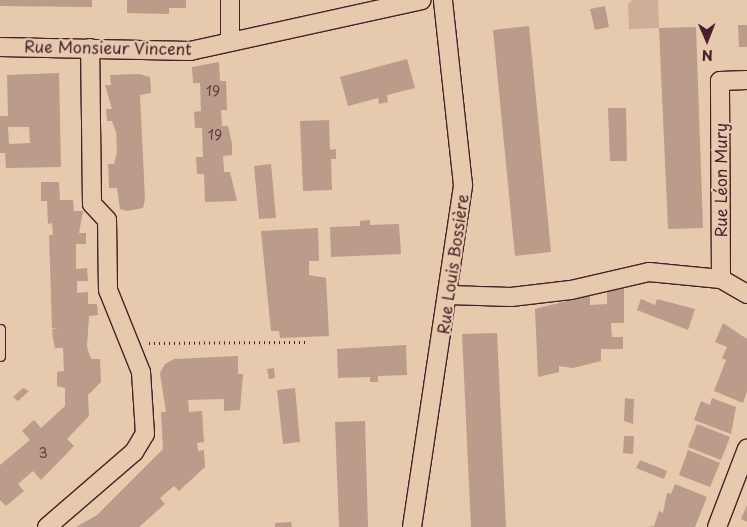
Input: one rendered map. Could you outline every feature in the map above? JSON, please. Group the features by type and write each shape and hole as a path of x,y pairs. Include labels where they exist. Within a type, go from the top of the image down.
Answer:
{"street":[{"path":"230,0 230,42"},
{"name":"Rue Monsieur Vincent","path":"0,47 190,51 422,0"},
{"name":"Rue Louis Bossière","path":"412,527 463,185 442,0"},
{"path":"47,527 134,452 145,434 141,372 108,290 107,220 92,204 90,48"},
{"name":"Rue Léon Mury","path":"721,279 720,81 747,80"},
{"path":"448,295 511,297 572,290 649,272 721,279 747,294"},
{"path":"717,527 747,449"}],"lane":[{"path":"0,329 0,356"}],"path":[{"path":"128,342 309,342"}],"shaded area":[{"path":"632,0 658,0 659,28 629,29 628,4"}],"building":[{"path":"0,0 92,0 92,7 0,6"},
{"path":"127,0 186,0 186,8 169,8 169,14 127,13"},
{"path":"605,6 609,27 595,30 590,9"},
{"path":"738,25 747,25 747,47 739,47"},
{"path":"529,26 551,252 515,256 493,30"},
{"path":"696,27 703,228 668,229 659,28"},
{"path":"407,59 415,88 387,95 388,102 379,104 378,98 348,106 340,77"},
{"path":"219,62 220,81 226,81 227,110 221,110 222,126 228,126 232,144 232,155 223,156 224,172 230,172 237,201 205,202 204,174 197,174 196,157 203,157 202,128 195,128 194,112 201,111 200,83 193,83 192,67"},
{"path":"59,73 61,167 6,168 5,153 0,153 0,116 8,116 7,75","holes":["8,127 29,127 30,143 9,144"]},
{"path":"139,74 150,77 151,93 140,95 145,199 143,208 127,211 120,209 117,188 109,188 108,164 114,164 117,152 116,132 112,121 107,121 106,109 112,109 105,85 111,85 110,75"},
{"path":"608,108 626,108 627,161 610,161"},
{"path":"329,120 330,150 336,149 336,159 331,159 332,190 303,191 300,121"},
{"path":"271,164 276,218 259,219 254,166"},
{"path":"41,182 59,182 60,200 73,200 74,211 83,211 79,233 86,233 86,244 76,244 76,269 87,268 88,281 77,281 77,293 88,292 88,304 97,304 98,315 89,316 87,347 91,359 100,359 101,382 88,395 89,416 67,439 74,446 41,480 33,471 18,484 24,491 6,506 0,500 0,465 30,440 22,431 34,420 41,428 65,406 65,388 57,386 57,372 64,371 63,348 55,348 52,329 58,328 52,328 49,235 53,235 52,223 48,224 47,201 41,201"},
{"path":"370,220 370,225 399,224 401,254 331,257 330,227 360,226 360,221"},
{"path":"318,228 319,261 309,261 309,275 326,278 329,336 280,338 279,331 271,331 261,231"},
{"path":"624,286 624,323 611,323 612,337 623,337 623,349 601,349 601,361 573,368 559,366 559,372 538,377 535,309 590,295 590,305 607,304 607,290"},
{"path":"641,299 655,305 657,299 695,309 688,330 637,310"},
{"path":"723,323 747,339 747,391 743,403 714,391 726,360 722,358 727,347 715,342"},
{"path":"497,333 506,527 471,527 462,334"},
{"path":"406,345 407,375 378,376 378,382 370,382 370,377 338,378 337,349"},
{"path":"238,356 238,374 243,374 240,410 224,411 224,399 188,400 189,412 202,411 204,442 197,443 198,451 204,450 205,467 179,491 174,486 160,498 165,504 139,527 76,527 97,515 163,449 161,412 166,412 160,373 165,364 174,359"},
{"path":"274,368 275,378 269,379 267,369"},
{"path":"23,388 29,391 18,401 13,397"},
{"path":"295,388 300,442 283,444 277,390"},
{"path":"625,398 634,399 633,424 624,421"},
{"path":"712,398 736,407 731,434 694,420 701,401 710,405"},
{"path":"365,421 368,527 339,527 335,422"},
{"path":"697,424 730,437 721,460 688,447"},
{"path":"624,436 634,436 633,454 623,453"},
{"path":"688,450 720,463 710,487 679,475"},
{"path":"640,460 667,471 664,479 636,468"},
{"path":"675,484 707,497 695,527 647,527 654,526 659,511 663,513 667,493 671,494"},
{"path":"747,505 747,522 741,519"},
{"path":"291,522 292,527 275,527 275,523"}]}
